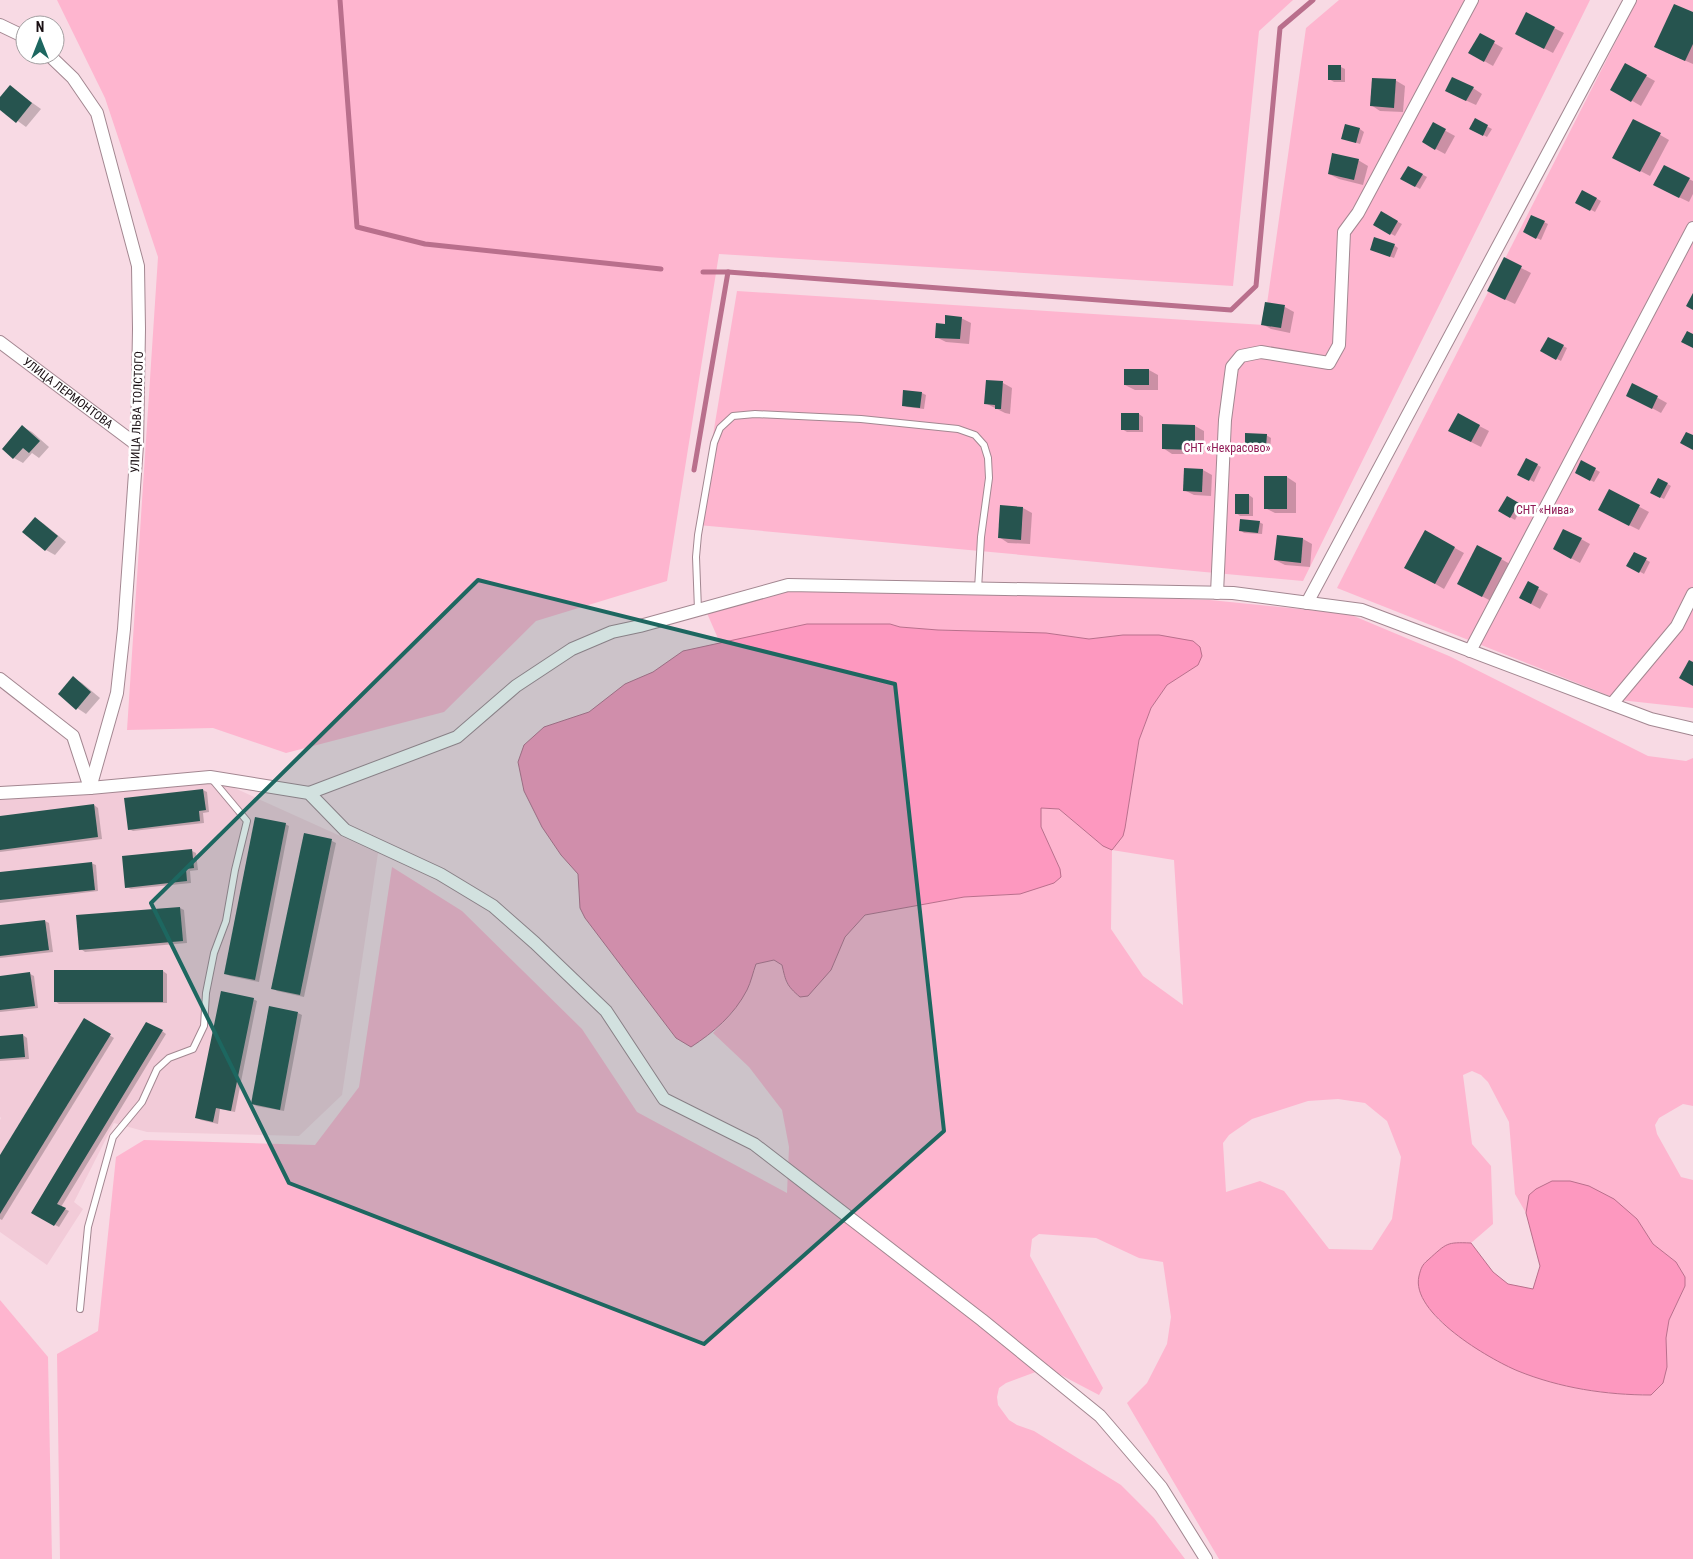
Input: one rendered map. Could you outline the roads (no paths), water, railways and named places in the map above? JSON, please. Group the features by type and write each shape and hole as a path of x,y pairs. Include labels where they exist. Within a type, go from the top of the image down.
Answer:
{"street":[{"path":"1217,592 1224,420 1232,367 1241,356 1262,352 1329,362 1339,345 1344,232 1358,213 1472,0"},
{"path":"1307,603 1630,0"},
{"path":"0,26 15,33"},
{"name":"УЛИЦА ЛЬВА ТОЛСТОГО","path":"59,65 73,78 97,113 138,266 137,445 124,629 117,694 90,788"},
{"path":"1470,651 1693,228"},
{"name":"УЛИЦА ЛЕРМОНТОВА","path":"0,342 137,445"},
{"path":"0,793 90,788 210,777 309,793 457,737 516,686 572,649 612,632 788,585 1217,592 1362,610 1612,704 1651,718 1693,729"},
{"path":"1612,704 1677,626 1693,594"},
{"path":"0,679 73,736 90,788"},
{"path":"309,793 344,830 440,874 493,906 606,1011 664,1099 754,1144 982,1320 1100,1416 1160,1488 1206,1559"}],"lane":[{"path":"698,610 697,542 714,443 720,428 733,416 755,414 861,419 958,429 975,435 984,445 988,458 989,478 981,537 978,589"},
{"path":"80,1309 88,1227 113,1137 142,1102 157,1069 169,1058 193,1049 204,1026 206,993 214,953 226,921 235,870 247,821 210,777"}],"waterway":[{"path":"340,0 357,227 425,244 661,269"},
{"path":"703,272 728,272 1231,310 1256,286 1280,28 1313,0"},
{"path":"694,470 728,272"}],"park label":[{"name":"СНТ «Некрасово»","path":"1227,448"},
{"name":"СНТ «Нива»","path":"1545,510"}]}
